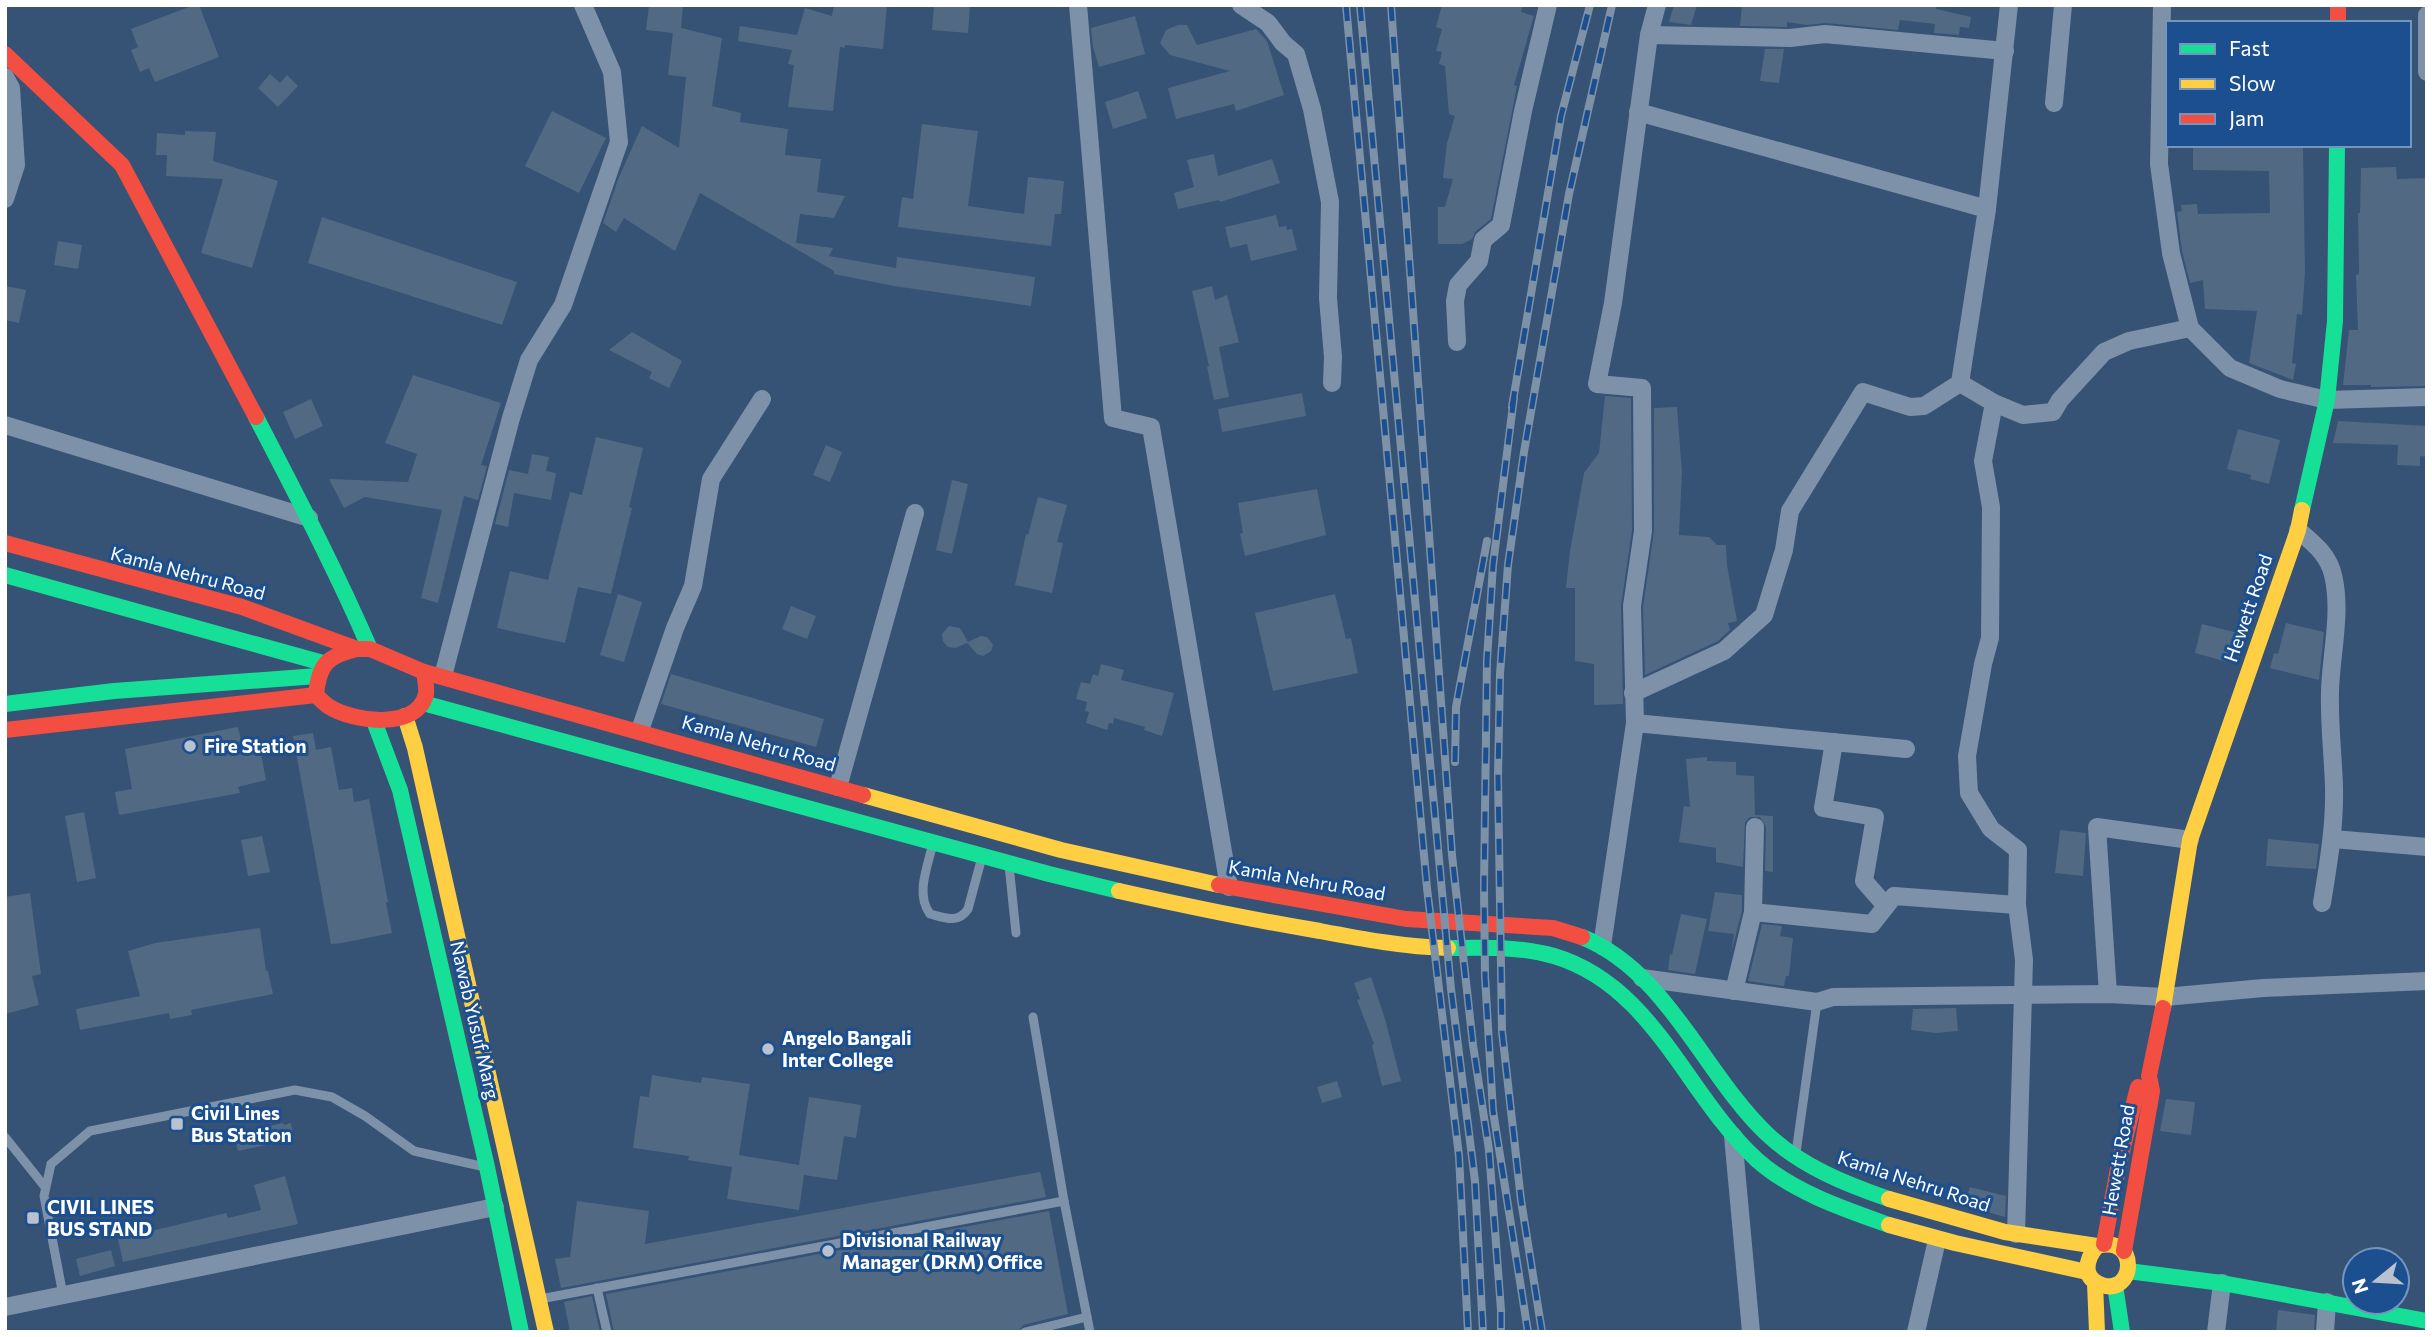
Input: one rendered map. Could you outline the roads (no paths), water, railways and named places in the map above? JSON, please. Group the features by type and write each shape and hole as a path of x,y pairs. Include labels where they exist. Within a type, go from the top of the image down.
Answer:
{"main road":[{"path":"5,54 122,165 309,518 344,589 363,649"},
{"name":"Hewett Road","path":"2124,1251 2152,1091 2149,1076 2165,997 2190,840 2298,530 2327,400 2334,321 2337,147"},
{"name":"Kamla Nehru Road","path":"5,543 242,607 363,649"},
{"path":"5,575 320,670"},
{"path":"363,649 424,672 429,686 423,703 413,713 395,720 374,721 324,705 316,695 320,670 337,652 363,649"},
{"path":"5,704 320,670"},
{"name":"Kamla Nehru Road","path":"424,672 640,730 989,832 1061,850 1229,887 1406,919 1553,928 1602,946 1642,978 1767,1134 1825,1175 1871,1194 1951,1218 2016,1234 2100,1245"},
{"path":"5,730 316,695"},
{"path":"423,703 933,841 1009,865 1171,903 1417,947 1530,951 1553,955 1605,980 1633,1004 1673,1051 1733,1136 1757,1160 1783,1179 1815,1196 1865,1218 1937,1240 2091,1278 2108,1287 2115,1285 2128,1271 2129,1264 2124,1251 2118,1246 2100,1245 2087,1258 2091,1278 2094,1299 2097,1332"},
{"path":"405,716 418,761 546,1332"},
{"name":"Nawab Yusuf Marg","path":"374,721 400,790 487,1167 521,1332"},
{"path":"1054,876 1061,850"},
{"name":"Hewett Road","path":"2100,1245 2136,1088 2149,1076"},
{"path":"2128,1271 2222,1283 2427,1321"},
{"path":"2115,1285 2122,1332"}],"street":[{"path":"443,676 507,431 529,360 563,305 619,142 612,72 583,5"},
{"path":"1077,5 1113,418 1151,427 1229,887"},
{"path":"1241,5 1268,23 1283,43 1296,54 1312,110 1330,202 1328,298 1333,357 1332,383"},
{"path":"1457,342 1455,301 1458,285 1479,261 1483,240 1501,225 1523,111 1548,5"},
{"path":"1602,946 1635,723 1632,606 1643,531 1642,388 1597,384 1613,303 1649,36 1657,5"},
{"path":"1633,694 1724,650 1764,615 1784,550 1790,511 1863,392 1910,407 1924,406 1960,383 1987,209 2010,5"},
{"path":"2054,103 2063,5"},
{"path":"2162,5 2164,65 2159,164 2171,253 2190,328 2230,368 2280,389 2327,400 2427,397"},
{"path":"2427,15 2427,72"},
{"path":"1649,36 1790,38 1825,34 2004,51"},
{"path":"5,77 11,88 16,165 5,199"},
{"path":"1638,112 1987,209"},
{"path":"1960,383 1994,403 2024,415 2053,412 2060,400 2104,352 2129,341 2190,328"},
{"path":"640,730 675,628 693,586 711,479 762,399"},
{"path":"1994,403 1983,461 1990,507 1990,638 1967,756 1969,793 1991,829 2018,850 2018,905 2024,960 2016,1234"},
{"path":"5,425 309,518"},
{"path":"838,787 915,513"},
{"path":"2298,530 2329,562 2336,604 2330,694 2333,839 2322,904"},
{"path":"1635,723 1906,749"},
{"path":"1834,742 1823,808 1875,817 1864,881 1886,906"},
{"path":"1734,990 1753,912 1755,827"},
{"path":"2108,994 2097,827 2190,840"},
{"path":"2333,839 2427,847"},
{"path":"1753,912 1872,924 1894,896 2018,905"},
{"path":"1642,978 1816,1002 1833,997 2108,994 2165,997 2263,988 2427,981"},
{"path":"1733,1136 1751,1332"},
{"path":"5,1307 495,1207"},
{"path":"1916,1332 1937,1240"},
{"path":"2216,1332 2222,1283"},
{"path":"2325,1332 2327,1302"}],"lane":[{"path":"933,841 922,897 930,914 954,920 963,916 968,909 989,832"},
{"path":"1009,865 1016,933"},
{"path":"1796,1157 1816,1002"},
{"path":"1033,1017 1064,1201 1090,1332"},
{"path":"63,1295 44,1196 51,1164 90,1131 295,1090 332,1097 415,1150 487,1167"},
{"path":"5,1137 46,1187"},
{"path":"539,1299 1064,1201"},
{"path":"597,1288 607,1332"},
{"path":"1025,1332 1087,1317"}],"railway":[{"path":"1346,5 1427,888 1459,1156 1468,1332"},
{"path":"1360,5 1451,989 1475,1181 1483,1332"},
{"path":"1391,5 1452,855 1473,1045 1489,1150 1501,1332"},
{"path":"1512,407 1561,116 1590,5"},
{"path":"1542,1332 1521,1200 1502,1031 1498,776 1500,674 1508,565 1524,452 1569,194 1612,5"},
{"path":"1514,397 1493,565 1487,660 1485,976 1493,1111 1528,1332"},
{"path":"1455,762 1456,707 1487,541"}],"place":[{"name":"Fire Station","path":"190,746"},
{"name":"Angelo Bangali Inter College","path":"768,1049"},
{"name":"Civil Lines Bus Station","path":"177,1124"},
{"name":"CIVIL LINES BUS STAND","path":"33,1218"},
{"name":"Divisional Railway Manager (DRM) Office","path":"828,1251"}]}
